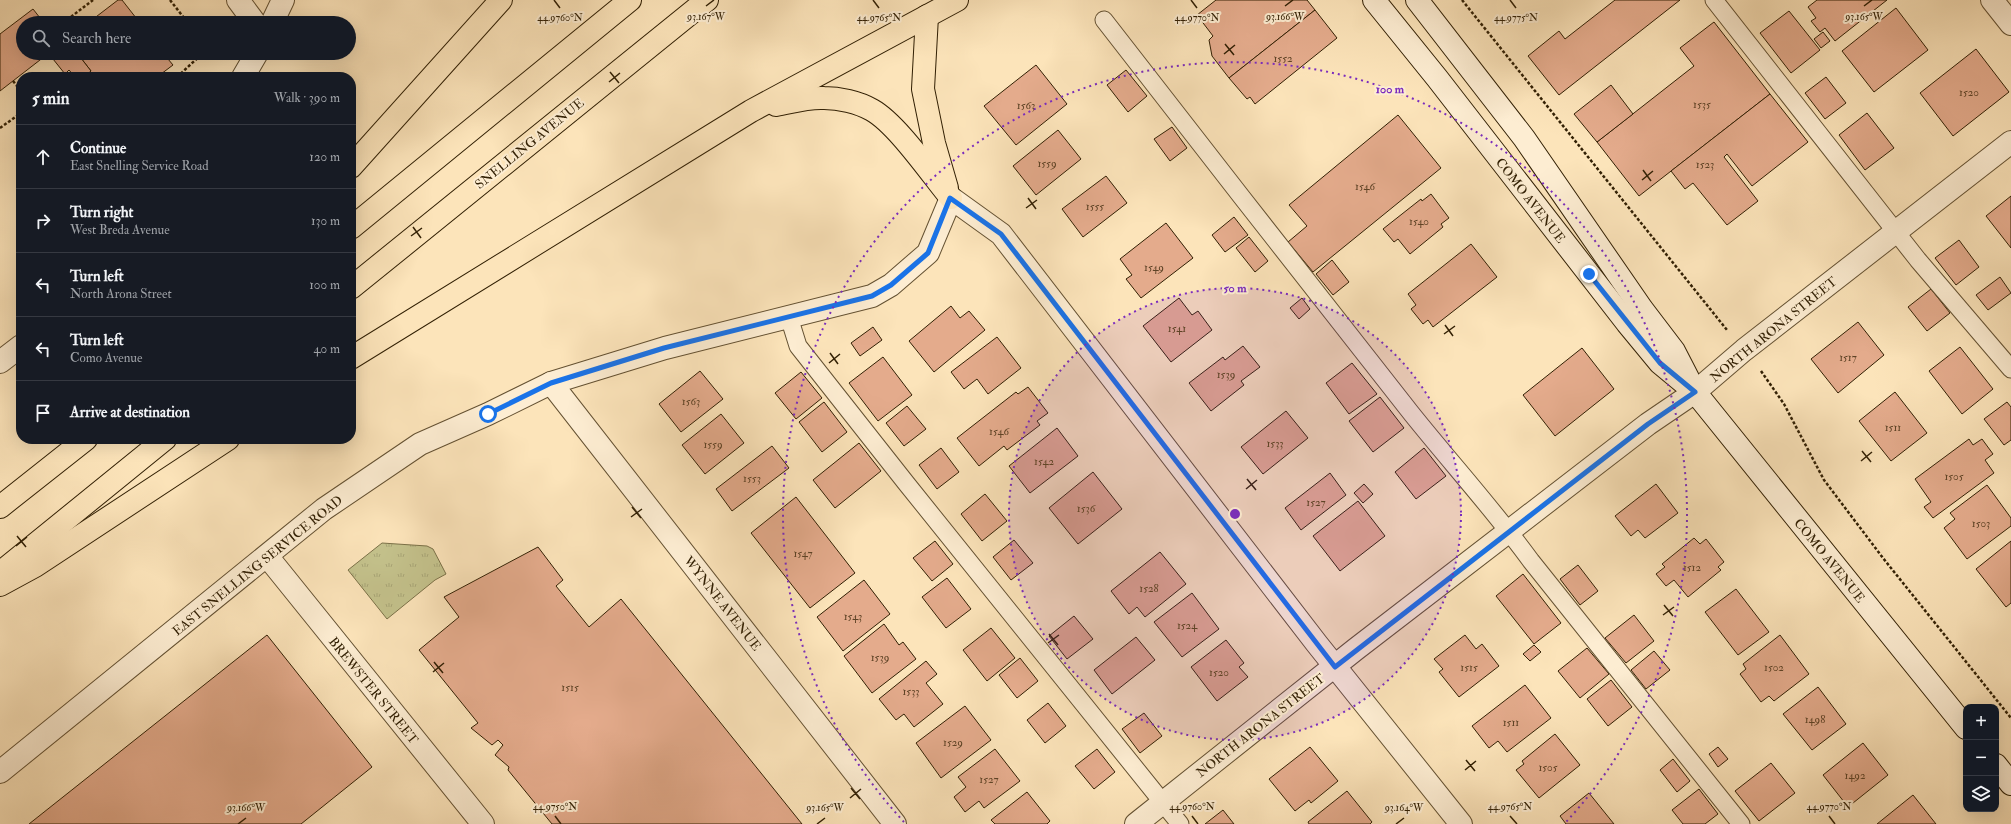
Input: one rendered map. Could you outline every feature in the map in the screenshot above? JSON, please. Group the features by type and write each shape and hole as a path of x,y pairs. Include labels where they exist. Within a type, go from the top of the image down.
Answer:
{"main road":[{"path":"356,161 501,0"},
{"path":"356,224 630,0"},
{"name":"SNELLING AVENUE","path":"356,284 708,0"},
{"path":"356,355 751,111 957,0"},
{"path":"927,16 922,89 934,144 950,198"},
{"path":"751,111 807,98 843,100 872,110 904,140 950,198"},
{"path":"0,506 80,444"},
{"path":"0,573 159,444"},
{"path":"0,586 35,566 220,444"}],"street":[{"path":"238,0 251,16"},
{"path":"275,16 283,0"},
{"name":"COMO AVENUE","path":"1374,0 1437,78 1627,323 1660,363 1695,392 1963,724"},
{"name":"COMO AVENUE","path":"1417,0 1524,138 1642,309 1674,351 1695,392"},
{"path":"1992,0 2011,24"},
{"path":"246,72 252,60"},
{"name":"NORTH ARONA STREET","path":"1136,824 1509,531 1648,424 1695,392 1744,350 2011,142"},
{"path":"950,198 1001,234 1335,667 1461,824"},
{"name":"EAST SNELLING SERVICE ROAD","path":"0,772 324,509 420,444 488,414 551,383 664,348 872,296 891,285 928,253 950,198"},
{"path":"0,362 16,350"},
{"name":"WYNNE AVENUE","path":"551,383 895,824"},
{"name":"BREWSTER STREET","path":"267,556 483,824"},
{"path":"1999,769 2011,784"}],"lane":[{"path":"1714,0 1918,260 2011,369"},
{"path":"1104,20 1412,414 1484,503 1509,531 1530,561 1741,824"},
{"path":"789,317 798,346 1180,824"}],"path":[{"path":"72,16 93,0"},
{"path":"170,0 183,16"},
{"path":"1462,0 1717,318"},
{"path":"182,72 195,60"},
{"path":"13,81 16,85"},
{"path":"0,128 16,117"},
{"path":"1765,375 1784,404 1824,480 1883,558 2011,718"}],"green space":[{"path":"382,543 427,546 433,549 446,574 435,580 387,619 348,570"}],"building":[{"path":"118,0 122,0 135,16 97,16"},
{"path":"1216,0 1307,0 1315,10 1229,78 1212,56 1209,40 1213,36 1197,15"},
{"path":"1615,0 1680,0 1559,95 1528,56 1559,31 1565,39"},
{"path":"1817,0 1887,0 1835,41 1825,28 1820,32 1811,21 1816,18 1808,7"},
{"path":"1896,8 1928,50 1874,92 1842,51"},
{"path":"33,9 38,16 24,16"},
{"path":"1315,10 1337,38 1255,104 1250,97 1247,99 1229,78"},
{"path":"1789,11 1820,50 1791,73 1760,33"},
{"path":"16,22 16,60 40,60 24,72 16,72 16,79 0,91 0,34"},
{"path":"1714,22 1770,94 1639,196 1597,142 1694,66 1680,48"},
{"path":"1823,32 1830,41 1821,48 1814,39"},
{"path":"1976,49 2009,92 1953,136 1920,93"},
{"path":"54,60 82,60 91,71 71,72 69,70 67,72 63,72"},
{"path":"82,60 169,60 173,65 164,72 90,72 91,71"},
{"path":"1036,65 1067,104 1016,145 984,106"},
{"path":"1126,70 1147,96 1128,112 1107,85"},
{"path":"1826,77 1846,103 1825,119 1805,93"},
{"path":"1611,85 1633,114 1597,142 1574,114"},
{"path":"1770,94 1808,142 1752,186 1727,154 1724,157 1758,201 1727,225 1693,183 1685,189 1671,171"},
{"path":"1867,113 1894,148 1865,170 1839,135"},
{"path":"1398,115 1441,168 1313,272 1288,242 1307,226 1289,205"},
{"path":"1172,127 1187,148 1170,161 1154,139"},
{"path":"1058,130 1081,159 1036,195 1013,166"},
{"path":"1106,176 1127,203 1083,237 1062,209"},
{"path":"1431,194 1449,218 1441,224 1443,227 1410,254 1398,239 1394,242 1383,229 1421,199 1422,201"},
{"path":"2011,196 2011,248 1986,216"},
{"path":"1234,217 1248,235 1225,252 1212,235"},
{"path":"1166,223 1193,258 1141,298 1126,279 1132,275 1120,259"},
{"path":"1249,237 1268,261 1255,272 1236,248"},
{"path":"1959,240 1979,267 1956,285 1935,258"},
{"path":"1471,244 1497,277 1433,327 1428,320 1423,324 1411,309 1416,305 1408,294"},
{"path":"1332,260 1349,282 1333,295 1316,274"},
{"path":"2000,277 2011,293 1988,310 1976,295"},
{"path":"1931,289 1950,313 1927,331 1908,307"},
{"path":"1179,298 1192,315 1198,311 1212,330 1171,362 1143,326"},
{"path":"1302,298 1310,309 1299,319 1290,308"},
{"path":"951,306 960,318 969,311 985,330 934,372 909,341"},
{"path":"1858,322 1884,355 1838,393 1811,359"},
{"path":"873,327 882,340 860,356 851,343"},
{"path":"997,337 1021,368 988,394 977,379 964,389 951,372"},
{"path":"1243,346 1260,367 1241,381 1244,385 1211,411 1189,383 1223,357 1225,360"},
{"path":"1960,347 1993,389 1962,414 1929,371"},
{"path":"1582,348 1614,389 1555,436 1523,395"},
{"path":"883,357 912,395 878,421 849,383"},
{"path":"1352,363 1377,394 1349,414 1326,383"},
{"path":"700,371 723,399 681,432 659,404"},
{"path":"801,372 822,398 796,419 775,393"},
{"path":"1028,387 1048,413 1037,421 1040,425 1007,450 1004,446 979,466 957,438 1016,392 1018,394"},
{"path":"1895,392 1927,433 1891,461 1859,421"},
{"path":"1380,397 1404,428 1373,452 1349,421"},
{"path":"824,402 847,432 822,452 799,422"},
{"path":"2007,402 2011,407 2011,440 2004,445 1984,419"},
{"path":"907,406 926,429 904,446 886,423"},
{"path":"1286,411 1308,438 1263,474 1241,447"},
{"path":"721,414 744,443 705,474 682,445"},
{"path":"1057,428 1078,456 1030,493 1009,466"},
{"path":"1969,439 1973,445 1982,439 1993,454 1985,460 1994,473 1933,518 1924,507 1931,502 1915,479"},
{"path":"859,443 881,471 835,508 813,480"},
{"path":"772,446 789,468 732,511 716,489"},
{"path":"941,448 959,472 937,489 919,465"},
{"path":"1424,448 1446,476 1416,499 1395,472"},
{"path":"1093,472 1122,509 1078,544 1049,508"},
{"path":"1330,473 1346,495 1301,530 1285,508"},
{"path":"1364,484 1373,494 1363,503 1354,493"},
{"path":"1656,484 1678,513 1645,538 1638,530 1631,536 1615,516"},
{"path":"1987,485 2011,518 2011,526 1967,559 1944,528 1955,519 1950,513"},
{"path":"985,494 1007,521 982,541 961,514"},
{"path":"796,497 855,573 810,608 751,533"},
{"path":"1358,501 1385,536 1340,571 1313,536"},
{"path":"1694,538 1700,544 1706,539 1724,562 1718,567 1721,570 1688,597 1674,580 1666,586 1656,574 1665,567 1662,564"},
{"path":"1014,540 1033,563 1011,580 993,557"},
{"path":"935,541 953,564 932,581 913,558"},
{"path":"2011,541 2011,603 2006,607 1976,569"},
{"path":"538,547 563,580 556,586 589,627 621,599 802,824 552,824 508,770 509,767 495,755 503,745 498,740 492,745 471,728 478,723 419,650 459,617 444,597"},
{"path":"1160,552 1186,584 1145,617 1137,607 1129,614 1111,591"},
{"path":"1578,565 1598,591 1580,605 1560,579"},
{"path":"1523,574 1561,623 1534,644 1496,596"},
{"path":"947,578 971,609 946,628 922,597"},
{"path":"864,580 890,614 843,651 817,617"},
{"path":"1736,589 1769,632 1738,655 1705,612"},
{"path":"1192,593 1219,629 1182,657 1154,622"},
{"path":"1634,615 1654,641 1626,663 1605,638"},
{"path":"1074,616 1093,639 1067,659 1049,636"},
{"path":"884,624 899,645 903,642 916,659 872,693 844,656"},
{"path":"991,628 1015,658 987,681 963,650"},
{"path":"267,635 372,767 301,824 29,824"},
{"path":"1465,635 1476,649 1482,644 1499,666 1459,697 1439,672 1443,669 1434,659"},
{"path":"1780,635 1809,674 1774,701 1769,696 1761,702 1740,674 1746,669 1743,664"},
{"path":"1136,637 1155,660 1112,694 1094,670"},
{"path":"1226,640 1244,663 1239,667 1248,677 1217,701 1191,667"},
{"path":"1534,645 1541,652 1530,661 1523,654"},
{"path":"1587,648 1609,674 1580,698 1558,671"},
{"path":"1654,651 1670,670 1646,689 1631,670"},
{"path":"1020,658 1038,681 1017,698 999,675"},
{"path":"926,661 937,674 926,683 943,704 914,727 904,714 896,720 879,699"},
{"path":"1611,680 1632,707 1608,726 1587,699"},
{"path":"1525,685 1551,718 1507,752 1498,741 1489,748 1472,726"},
{"path":"1818,687 1846,724 1812,750 1783,714"},
{"path":"1048,703 1066,726 1045,743 1027,720"},
{"path":"965,706 991,740 941,778 916,743"},
{"path":"1144,713 1162,736 1140,753 1122,729"},
{"path":"1555,734 1580,765 1539,798 1516,770 1524,764 1522,761"},
{"path":"1863,743 1888,775 1848,807 1823,775"},
{"path":"1310,747 1338,781 1311,803 1309,800 1295,811 1269,779"},
{"path":"1718,747 1728,759 1718,767 1709,754"},
{"path":"995,749 1020,781 984,808 979,801 965,812 954,797 966,787 958,777"},
{"path":"1097,749 1115,772 1094,789 1075,766"},
{"path":"1673,759 1690,781 1677,792 1660,770"},
{"path":"1771,763 1795,793 1759,821 1735,791"},
{"path":"1699,789 1718,814 1705,824 1683,824 1672,810"},
{"path":"1347,791 1372,822 1370,824 1309,824 1308,822"},
{"path":"1027,792 1050,821 1047,824 995,824 991,820"},
{"path":"1589,793 1614,824 1566,824 1560,816"},
{"path":"1913,795 1936,824 1877,824"},
{"path":"1223,810 1234,824 1205,824"}],"route":[{"path":"488,414 551,383 664,348 848,304 872,296 891,285 928,253 950,198 1001,234 1335,667 1523,519 1648,424 1695,392 1660,363 1589,274"}]}
